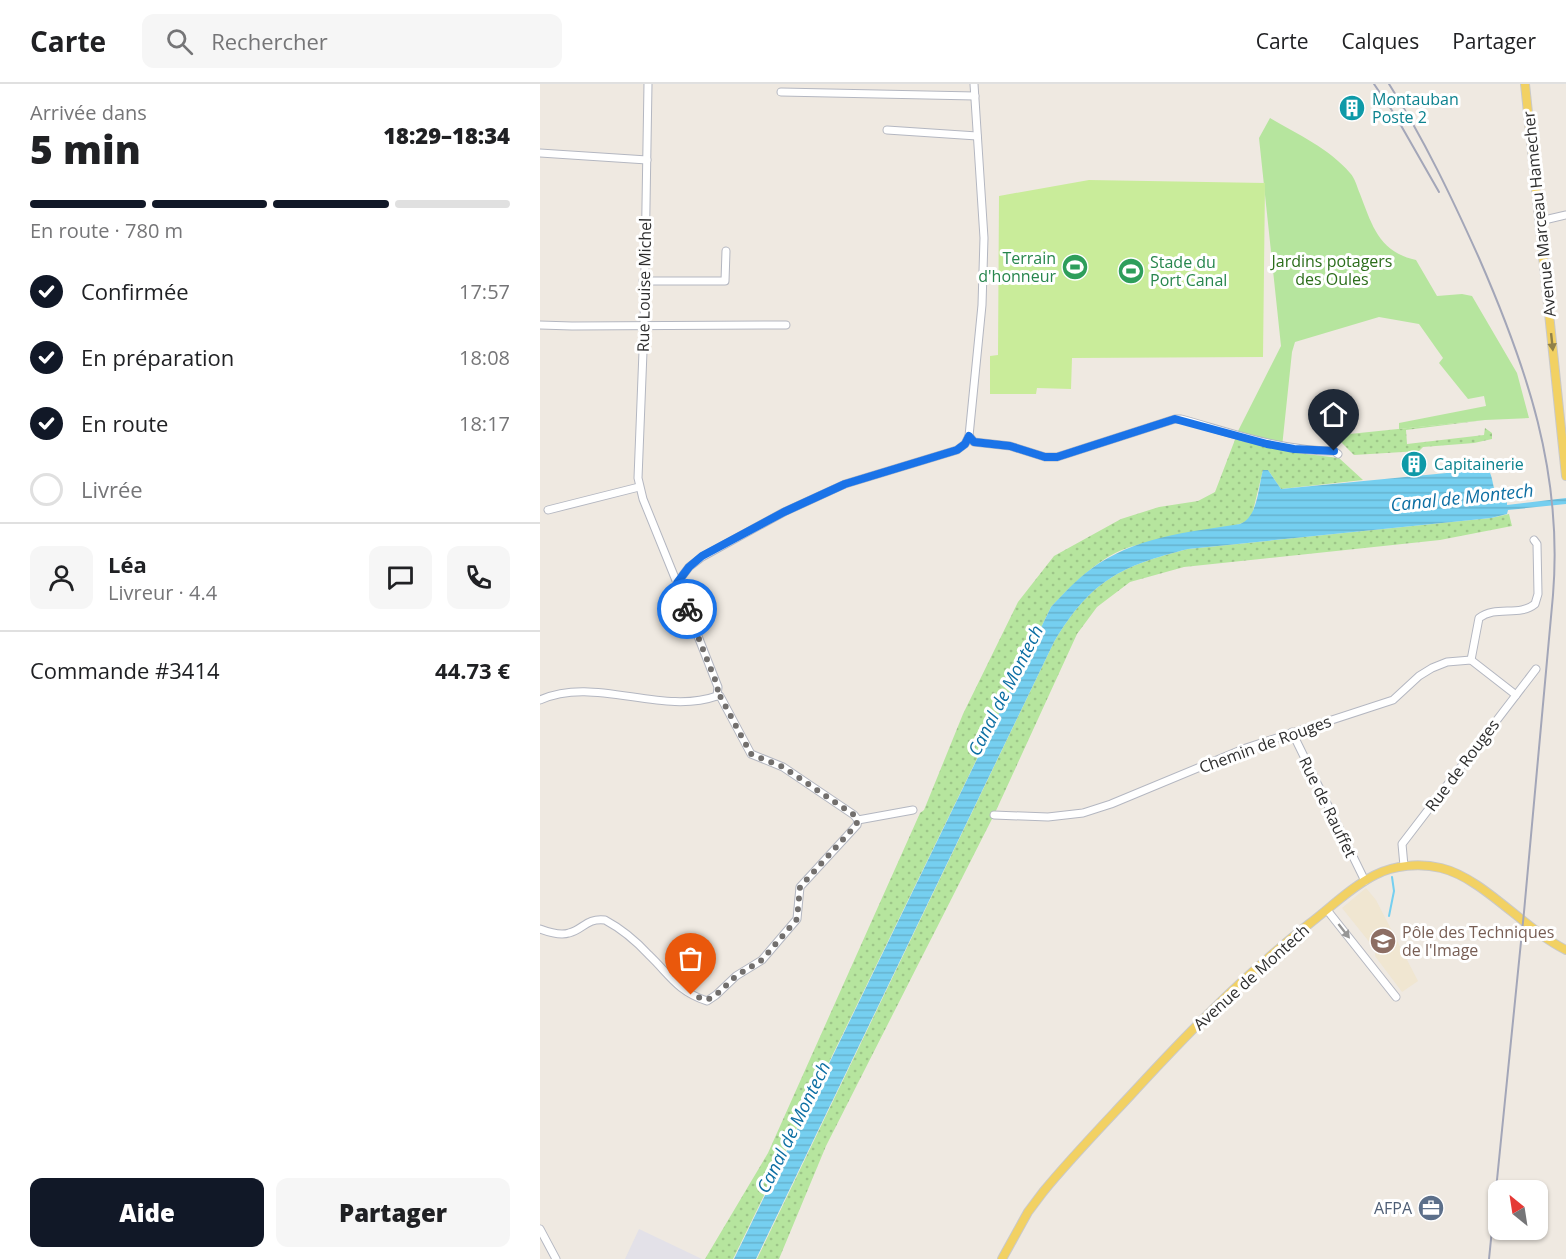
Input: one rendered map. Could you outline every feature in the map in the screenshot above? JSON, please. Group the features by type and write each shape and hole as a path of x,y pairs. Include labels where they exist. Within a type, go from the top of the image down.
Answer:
{"main road":[{"name":"Avenue Marceau Hamecher","path":"1525,84 1566,476"},
{"name":"Avenue Marceau Hamecher","path":"1559,416 1563,426 1566,427"},
{"name":"Avenue de Montech","path":"1002,1259 1028,1212 1043,1192 1180,1042 1239,983 1376,874 1404,866 1441,868 1460,874 1566,950"}],"street":[{"name":"Rue Louise Michel","path":"648,84 639,487 718,687 717,696 720,696 751,754 783,767 858,820"},
{"path":"677,583 689,567 702,556 784,512 845,484 957,450 965,444 972,428 982,304 984,238 974,84"},
{"path":"781,92 975,96"},
{"path":"887,129 977,136"},
{"path":"540,153 647,160"},
{"path":"1540,221 1566,215"},
{"path":"644,281 725,280 726,251"},
{"path":"540,325 786,325"},
{"path":"969,436 974,442 1010,446 1045,457 1057,457 1181,419 1267,444 1294,449 1334,451 1338,454"},
{"path":"548,510 639,487"},
{"path":"1516,695 1471,660 1479,618 1491,611 1528,610 1536,604 1538,594 1537,544 1534,540"},
{"name":"Chemin de Rouges","path":"994,815 1048,817 1083,813 1111,804 1246,748 1393,700 1419,676 1432,668 1456,660 1471,660"},
{"name":"Rue de Rouges","path":"1404,866 1402,844 1536,669"},
{"path":"540,700 573,693 600,693 629,698 675,700 707,699 717,696"},
{"name":"Rue de Rauffet","path":"1292,732 1365,881"},
{"path":"540,929 551,933 569,933 587,922 596,919 605,920 649,954 671,980 691,995 707,1000 716,995 736,976 762,960 797,919 800,887 849,834 858,820 913,810"},
{"path":"1328,910 1396,997"},
{"path":"540,1229 556,1259"}],"shaded area":[{"name":"Pôle des Techniques de l'Image","path":"1366,888 1376,900 1418,981 1402,992 1375,956 1375,949 1342,908"},
{"path":"639,1229 702,1259 625,1259"}],"green space":[{"name":"Jardins potagers des Oules","path":"1270,118 1323,149 1342,164 1355,180 1379,236 1393,251 1416,260 1437,296 1462,294 1472,296 1517,373 1529,418 1399,429 1399,423 1486,406 1484,396 1468,399 1439,363 1443,358 1419,324 1379,317 1295,342 1282,447 1236,435 1281,346 1259,138"},
{"name":"Stade du Port Canal","path":"1089,180 1265,183 1263,357 1072,358 1071,389 1037,388 1036,394 990,394 990,356 998,355 999,196"},
{"path":"1485,420 1406,430 1407,444 1484,435 1485,428 1492,433 1492,439 1474,443 1423,447 1419,451 1354,455 1342,443 1340,435"},
{"path":"1236,437 1290,452 1339,458 1363,480 1281,489 1268,470 1263,470 1252,515 1247,521 1219,530 1144,543 1119,551 1087,572 1051,607 733,1259 705,1259 768,1153 920,813 924,810 963,714 1018,602 1054,556 1121,519 1159,507 1198,501 1215,492"},
{"path":"1509,514 1512,526 1440,540 1184,567 1130,582 1097,607 1077,634 994,815 826,1146 779,1259 757,1259 1054,642 1081,604 1095,590 1110,579 1144,562 1188,549 1491,518"}],"water":[{"name":"Canal de Montech","path":"1488,469 1498,497 1507,502 1507,505 1566,498 1566,504 1508,510 1507,514 1491,518 1188,549 1144,562 1126,570 1095,590 1081,604 1054,642 756,1259 734,1259 1051,607 1060,597 1091,569 1125,550 1162,538 1240,524 1254,509 1263,470 1268,470 1281,489"}],"waterway":[{"path":"1389,916 1394,891 1392,877"}],"railway":[{"path":"1374,84 1395,115 1439,192"},
{"path":"1389,84 1426,147 1448,191 1479,258 1512,340 1538,422 1547,464 1552,506 1555,550 1553,595 1489,1259"}],"way so far":[{"path":"687,609 718,687 717,696 720,696 751,754 783,767 858,820 826,861 800,887 797,919 762,960 736,976 716,995 707,1000 691,995"}],"place":[{"name":"Montauban Poste 2","path":"1352,108"},
{"name":"Terrain d'honneur","path":"1075,267"},
{"name":"Stade du Port Canal","path":"1131,271"},
{"name":"Capitainerie","path":"1414,464"},
{"name":"Pôle des Techniques de l'Image","path":"1383,941"},
{"name":"AFPA","path":"1431,1208"}],"route":[{"path":"687,609 677,583 689,567 718,546 845,484 957,450 965,444 969,436 974,442 1010,446 1045,457 1057,457 1161,423 1181,419 1267,444 1294,449 1334,451"}]}
